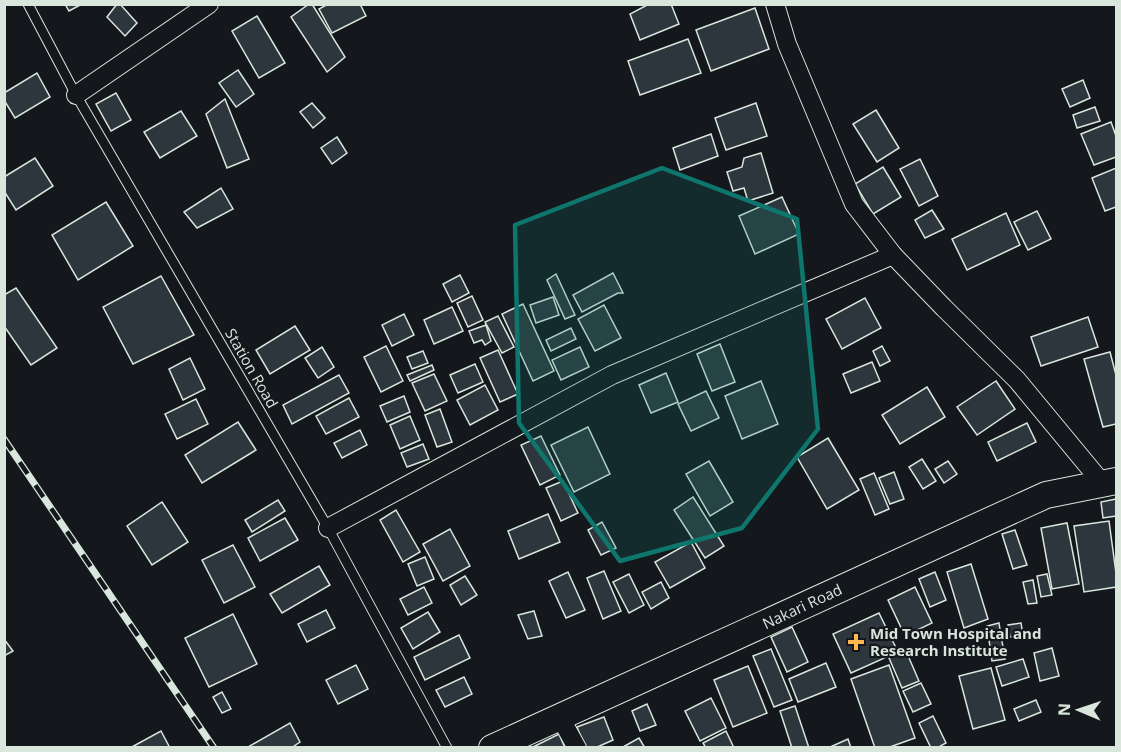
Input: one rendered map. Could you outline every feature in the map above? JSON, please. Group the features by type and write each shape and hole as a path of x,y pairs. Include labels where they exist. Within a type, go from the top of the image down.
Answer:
{"street":[{"path":"76,95 209,4"},
{"path":"775,4 787,44 854,204 893,255 1017,380 1110,482"},
{"path":"328,528 612,375 893,255"},
{"name":"Nakari Road","path":"492,747 1046,495 1110,482"},
{"path":"560,717 577,747"}],"lane":[{"name":"Station Road","path":"28,4 76,95 328,528 447,747"}],"highlighted area":[{"path":"662,168 797,219 818,429 742,528 620,561 519,423 515,225"}],"building":[{"path":"65,4 82,4 69,11"},
{"path":"117,4 120,4 137,23 125,36 107,17"},
{"path":"312,4 345,57 327,72 291,17"},
{"path":"328,4 360,4 366,16 332,33 319,9"},
{"path":"649,4 671,4 679,24 640,40 630,14"},
{"path":"755,8 769,49 711,71 696,30"},
{"path":"257,16 285,63 259,78 232,31"},
{"path":"688,39 701,73 640,95 628,61"},
{"path":"238,70 254,94 236,107 219,83"},
{"path":"37,73 50,97 15,118 4,100 4,93"},
{"path":"1083,80 1090,98 1070,107 1062,89"},
{"path":"116,93 131,120 111,131 96,104"},
{"path":"225,99 249,159 227,168 206,114"},
{"path":"312,103 325,118 313,128 300,112"},
{"path":"756,103 767,136 726,150 715,118"},
{"path":"1095,107 1100,121 1077,128 1073,115"},
{"path":"876,110 899,148 877,162 853,124"},
{"path":"181,111 197,136 160,158 144,132"},
{"path":"1111,122 1116,136 1116,157 1094,165 1081,134"},
{"path":"711,134 718,156 680,170 673,148"},
{"path":"337,137 347,153 332,164 321,148"},
{"path":"761,153 773,193 748,201 744,188 733,191 727,172 742,167 744,158"},
{"path":"35,158 53,186 16,210 4,191 4,177"},
{"path":"920,159 938,196 919,206 900,169"},
{"path":"883,167 901,197 873,214 855,184"},
{"path":"1116,168 1116,207 1105,211 1092,178"},
{"path":"221,188 233,209 197,228 184,212"},
{"path":"782,197 799,234 755,254 739,216"},
{"path":"106,202 133,246 78,280 52,235"},
{"path":"932,210 944,229 925,238 915,220"},
{"path":"1037,211 1051,239 1028,250 1014,222"},
{"path":"1006,213 1020,245 967,270 952,239"},
{"path":"613,273 623,293 618,293 582,312 573,295"},
{"path":"556,274 575,315 565,319 547,280"},
{"path":"460,275 469,293 452,302 443,284"},
{"path":"161,276 194,335 133,364 103,307"},
{"path":"16,288 57,348 31,365 4,326 4,295"},
{"path":"472,296 483,320 468,327 457,303"},
{"path":"553,297 559,315 536,323 530,305"},
{"path":"865,298 881,328 842,349 826,319"},
{"path":"523,304 554,371 533,381 502,314"},
{"path":"604,305 621,338 595,351 578,319"},
{"path":"452,307 463,331 434,344 424,320"},
{"path":"404,314 414,335 392,346 382,325"},
{"path":"498,316 514,347 502,353 485,322"},
{"path":"1088,317 1098,347 1041,366 1031,337"},
{"path":"486,325 491,341 485,345 482,340 474,343 469,331"},
{"path":"295,326 310,350 270,374 256,350"},
{"path":"571,328 576,339 551,351 546,340"},
{"path":"720,344 735,382 712,391 697,354"},
{"path":"386,346 403,381 381,392 364,357"},
{"path":"882,346 890,361 880,366 873,351"},
{"path":"322,347 334,367 318,378 305,358"},
{"path":"580,347 589,367 561,380 552,360"},
{"path":"498,350 518,394 500,402 480,358"},
{"path":"423,351 428,363 412,369 407,357"},
{"path":"1110,352 1116,375 1116,424 1103,427 1084,359"},
{"path":"190,358 205,389 183,400 169,369"},
{"path":"872,362 880,381 851,393 843,374"},
{"path":"475,364 483,382 458,393 450,375"},
{"path":"432,365 434,370 410,381 407,375"},
{"path":"666,373 678,402 651,413 639,385"},
{"path":"434,374 447,401 425,411 412,383"},
{"path":"339,375 349,393 292,424 283,405"},
{"path":"761,381 778,424 742,439 725,396"},
{"path":"996,381 1015,409 977,435 957,407"},
{"path":"485,385 498,410 470,425 457,400"},
{"path":"927,387 945,417 900,444 882,415"},
{"path":"706,391 719,418 691,431 678,404"},
{"path":"404,396 410,412 387,422 380,406"},
{"path":"349,398 359,417 326,434 316,416"},
{"path":"196,399 208,424 177,439 165,414"},
{"path":"440,409 452,442 437,447 425,415"},
{"path":"410,416 420,440 400,449 390,425"},
{"path":"238,422 256,450 202,483 185,455"},
{"path":"1027,423 1036,442 997,461 988,442"},
{"path":"588,427 610,474 574,492 551,445"},
{"path":"360,430 367,445 342,458 334,443"},
{"path":"541,436 560,475 540,485 521,445"},
{"path":"828,438 859,490 827,509 797,457"},
{"path":"423,444 429,459 407,467 401,453"},
{"path":"922,459 936,481 923,489 909,467"},
{"path":"709,461 733,502 710,516 686,474"},
{"path":"948,461 957,474 944,483 935,469"},
{"path":"894,472 904,499 890,504 879,478"},
{"path":"874,473 889,509 875,515 860,479"},
{"path":"563,481 578,513 561,521 546,488"},
{"path":"693,497 724,546 705,558 674,510"},
{"path":"1116,499 1116,516 1103,518 1101,502"},
{"path":"278,500 285,511 252,532 245,520"},
{"path":"162,502 188,542 152,565 127,526"},
{"path":"396,510 420,552 403,562 380,520"},
{"path":"548,514 560,542 519,559 508,531"},
{"path":"285,518 298,540 260,561 248,538"},
{"path":"1109,521 1116,587 1084,592 1074,526"},
{"path":"602,522 616,548 601,555 588,530"},
{"path":"1067,523 1079,584 1052,589 1041,528"},
{"path":"450,529 470,566 443,581 423,544"},
{"path":"1015,530 1027,565 1013,569 1002,534"},
{"path":"691,542 705,568 670,588 655,562"},
{"path":"233,545 255,587 224,603 202,560"},
{"path":"425,557 434,579 417,586 408,564"},
{"path":"971,564 988,619 964,628 947,572"},
{"path":"319,566 330,585 282,613 270,594"},
{"path":"604,571 621,611 603,619 587,578"},
{"path":"568,572 585,610 566,618 549,581"},
{"path":"935,572 946,600 930,607 919,579"},
{"path":"629,574 644,605 629,613 613,582"},
{"path":"1047,574 1052,595 1041,597 1037,576"},
{"path":"465,576 477,595 461,605 450,585"},
{"path":"1033,580 1037,603 1028,604 1023,582"},
{"path":"661,582 669,598 651,609 642,592"},
{"path":"424,587 432,603 408,615 400,599"},
{"path":"915,587 932,623 905,636 888,600"},
{"path":"326,610 335,628 307,642 298,624"},
{"path":"534,611 542,636 528,639 518,615"},
{"path":"428,612 440,632 413,649 401,628"},
{"path":"879,613 898,652 851,673 833,634"},
{"path":"233,614 257,664 209,687 185,638"},
{"path":"999,623 1005,659 992,661 987,626"},
{"path":"1021,623 1023,635 1010,637 1008,625"},
{"path":"792,627 808,662 787,672 771,637"},
{"path":"459,635 470,658 425,680 414,657"},
{"path":"4,639 13,651 4,656"},
{"path":"1052,648 1059,676 1040,681 1034,653"},
{"path":"771,649 792,700 774,707 753,656"},
{"path":"906,651 919,681 902,688 889,658"},
{"path":"1023,659 1029,677 1002,686 996,667"},
{"path":"826,663 836,687 798,702 789,679"},
{"path":"356,665 368,689 338,704 326,680"},
{"path":"889,665 915,738 887,748 875,748 851,679"},
{"path":"748,666 767,713 733,727 714,680"},
{"path":"991,668 1005,720 973,729 959,676"},
{"path":"464,677 472,694 445,707 436,690"},
{"path":"921,683 931,704 913,712 903,691"},
{"path":"222,692 231,709 222,713 213,697"},
{"path":"711,698 726,728 700,741 685,711"},
{"path":"1036,700 1041,712 1019,721 1014,709"},
{"path":"647,704 656,725 640,731 632,711"},
{"path":"795,706 809,748 792,748 780,711"},
{"path":"933,716 946,743 937,748 931,748 919,723"},
{"path":"604,717 613,740 595,748 585,748 577,727"},
{"path":"290,723 300,742 291,748 248,747"},
{"path":"161,731 170,748 130,748"},
{"path":"726,731 734,748 706,748 703,743"},
{"path":"559,734 565,748 531,748"},
{"path":"639,738 645,748 623,747"},
{"path":"848,739 851,748 828,748"}],"railway":[{"path":"4,439 214,748"}],"place":[{"name":"Mid Town Hospital and Research Institute","path":"856,642"}]}
